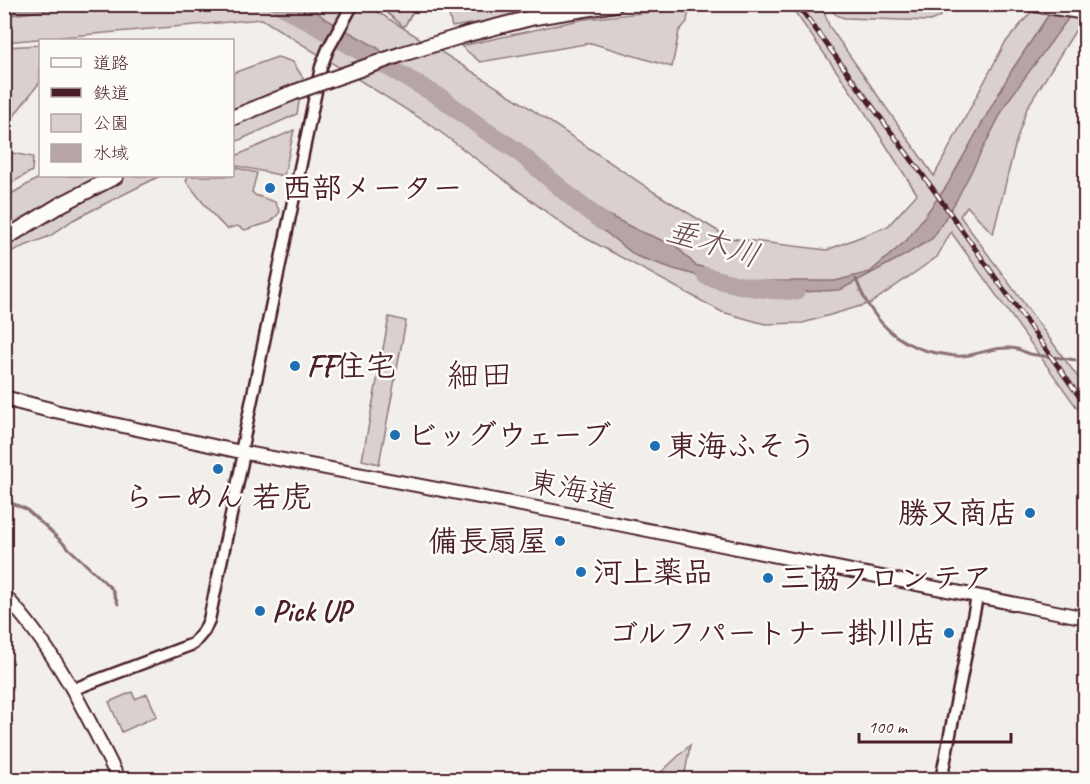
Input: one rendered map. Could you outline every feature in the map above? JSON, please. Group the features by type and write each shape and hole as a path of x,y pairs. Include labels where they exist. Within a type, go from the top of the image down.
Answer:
{"highway":[{"path":"234,117 295,92 402,54 468,34 535,17 616,4"},
{"path":"1034,4 1086,12"},
{"path":"4,239 60,205 114,177"},
{"path":"4,398 50,410"},
{"path":"4,403 50,410"}],"main road":[{"name":"東海道","path":"50,410 243,453 554,511 1086,618"},
{"path":"4,595 25,619 74,689 119,780"}],"street":[{"path":"74,689 193,644 204,631 209,620 315,90 328,49 353,4"},
{"path":"941,780 977,597"}],"green space":[{"path":"5,5 367,5 522,103 654,192 729,238 827,250 888,226 917,194 859,103 790,5 822,5 829,26 934,176 1005,43 1037,5 1085,5 1085,15 1027,108 993,234 967,206 960,216 1085,387 1085,419 951,232 937,257 871,303 803,323 765,324 722,312 569,229 431,125 262,19 5,42"},
{"path":"378,5 417,5 404,27"},
{"path":"455,5 581,5 452,27 448,11"},
{"path":"831,5 948,5 941,15 930,21 845,18 835,14"},
{"path":"689,8 687,22 679,31 672,67 591,43 480,62 461,46 584,19"},
{"path":"39,45 39,83 16,113 5,137 5,47"},
{"path":"277,57 293,62 303,78 297,114 234,143 234,73"},
{"path":"294,130 284,176 234,165 234,157"},
{"path":"7,152 33,157 32,171 5,187 5,163"},
{"path":"234,167 257,173 252,192 275,202 280,212 271,222 245,230 237,226 227,229 210,212 186,181 188,177 234,177"},
{"path":"40,177 158,177 73,220 50,236 5,254 4,198"},
{"path":"389,317 406,321 379,464 362,460"},
{"path":"132,692 135,699 147,694 157,716 122,732 109,702"},
{"path":"690,745 684,779 654,779"}],"water":[{"path":"5,4 82,4 82,5 5,16"},
{"path":"285,5 309,5 324,18 378,48 401,70"},
{"path":"1055,5 1078,5 1007,102 956,201 933,238 840,290 782,293 728,284 636,256 595,224 577,199 637,230 676,246 695,265 751,281 835,281 870,272 907,240 946,187 1012,70"}],"waterway":[{"name":"垂木川","path":"278,4 440,97 516,150 603,222"},
{"name":"垂木川","path":"706,276 750,287 796,291"},
{"path":"856,279 869,305 886,327 896,336 921,349 960,356 1010,348 1030,354 1075,360"},
{"path":"4,500 26,509 45,526 112,589 118,604"}],"railway":[{"path":"797,4 933,189 1086,406"}],"place":[{"name":"西部メーター","path":"270,188"},
{"name":"FF住宅","path":"295,366"},
{"name":"ビッグウェーブ","path":"395,435"},
{"name":"東海ふそう","path":"655,446"},
{"name":"らーめん 若虎","path":"218,469"},
{"name":"勝又商店","path":"1030,513"},
{"name":"備長扇屋","path":"560,541"},
{"name":"河上薬品","path":"581,572"},
{"name":"三協フロンテア","path":"768,578"},
{"name":"Pick UP","path":"260,611"},
{"name":"ゴルフパートナー掛川店","path":"949,633"}],"district":[{"name":"細田","path":"480,375"}]}
